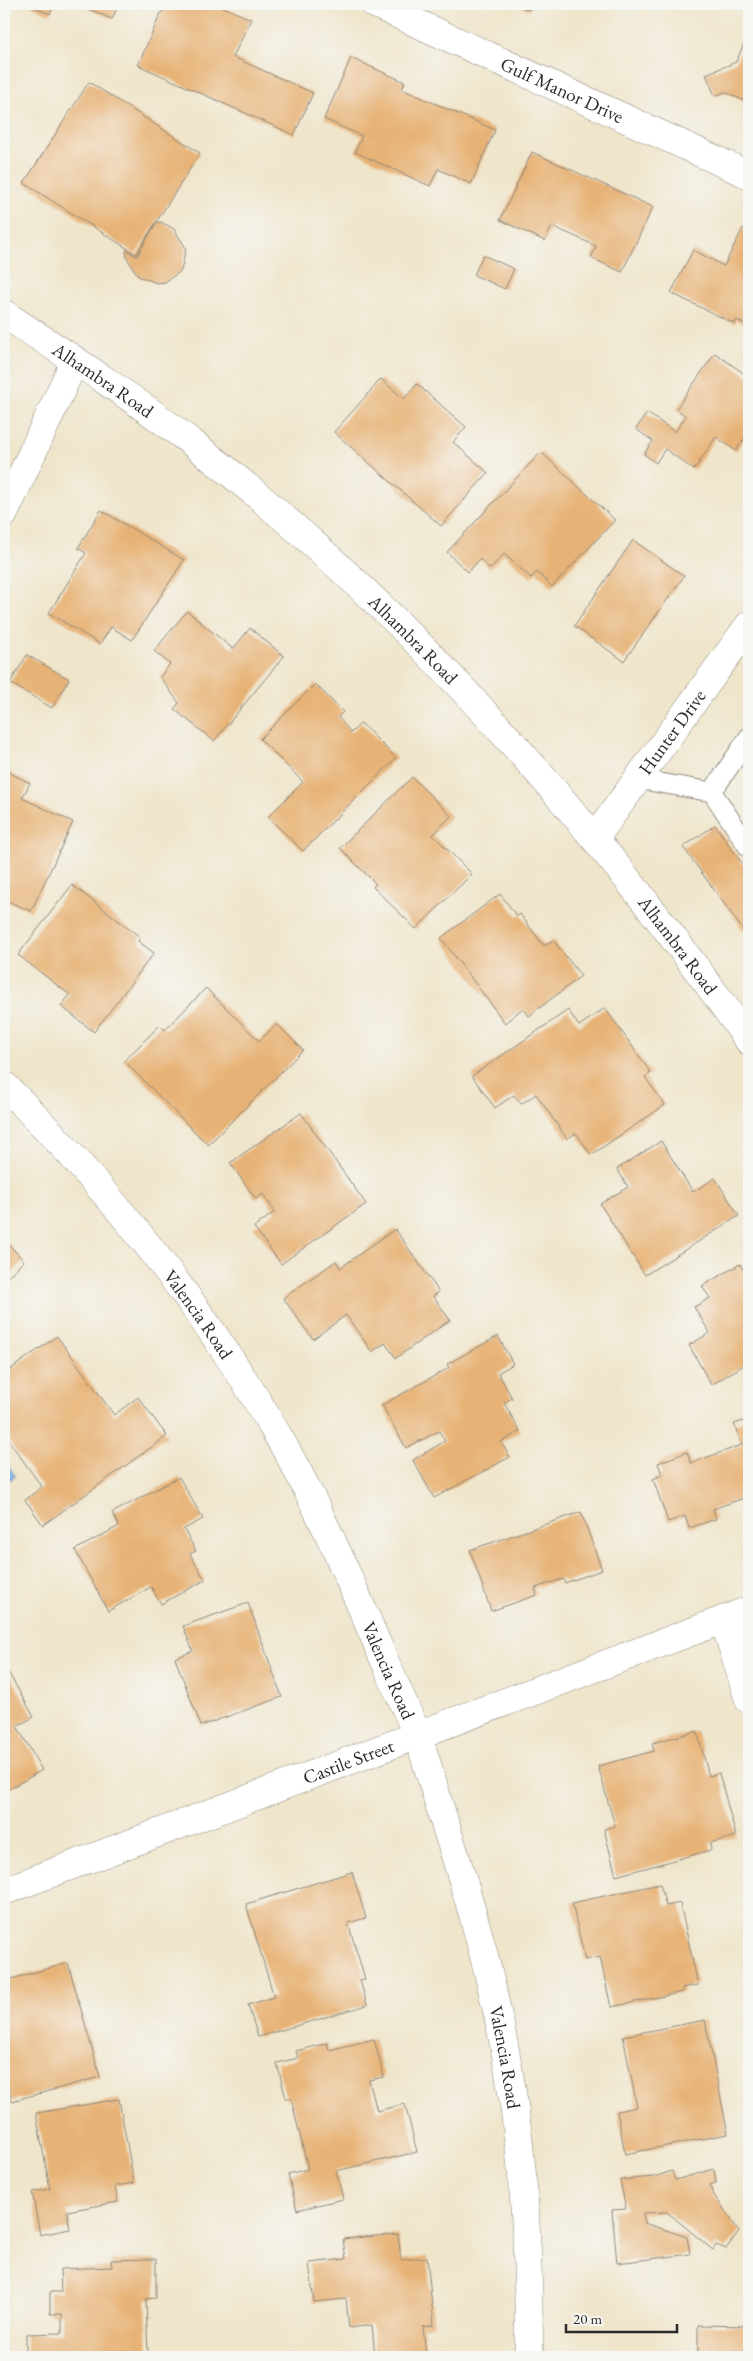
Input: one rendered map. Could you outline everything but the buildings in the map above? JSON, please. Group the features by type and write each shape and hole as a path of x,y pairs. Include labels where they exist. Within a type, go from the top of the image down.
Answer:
{"street":[{"name":"Gulf Manor Drive","path":"375,4 749,175"},
{"name":"Alhambra Road","path":"4,314 75,360 190,441 287,520 372,597 469,694 595,838 652,907 749,1041"},
{"path":"4,514 75,360"},
{"name":"Hunter Drive","path":"595,838 749,625"},
{"name":"Valencia Road","path":"4,1085 80,1165 143,1238 194,1305 250,1389 289,1456 332,1537 417,1736 478,1924 508,2067 522,2168 529,2288 529,2357"},
{"name":"Castile Street","path":"4,1891 749,1610"},
{"path":"724,1620 749,1700"}],"lane":[{"path":"712,792 749,737"},
{"path":"637,779 712,792 749,848"}],"water":[{"path":"4,1460 15,1476 4,1484"}]}
